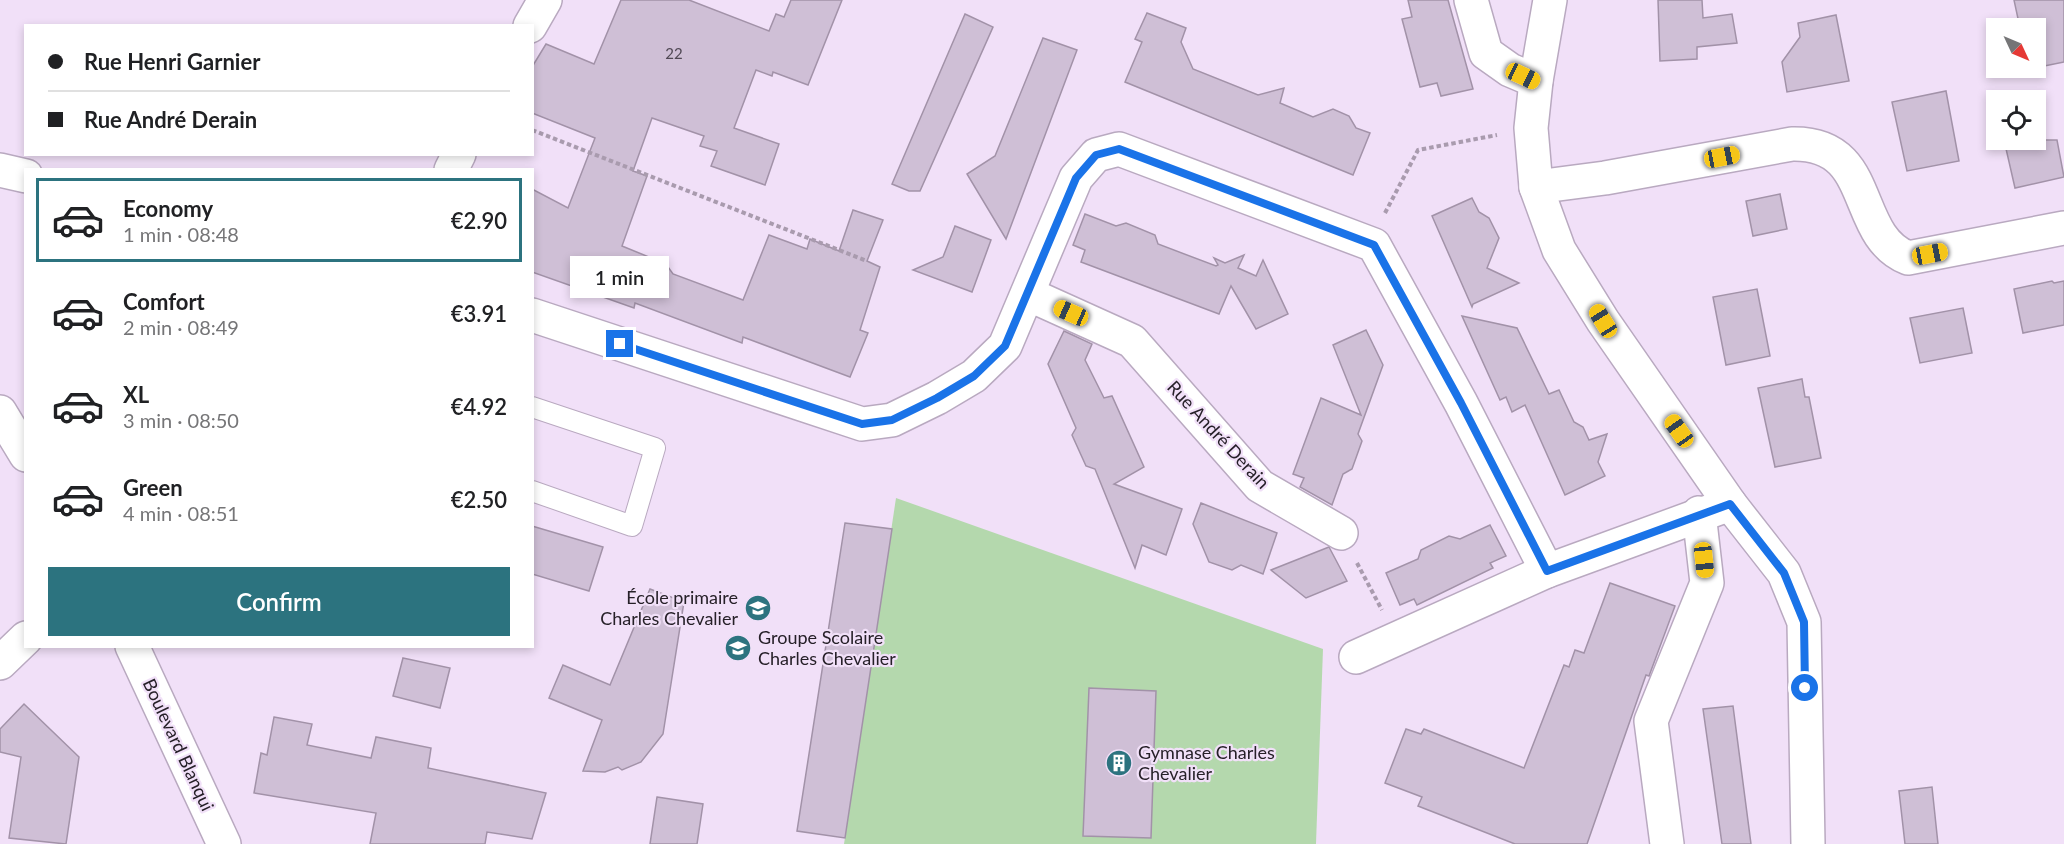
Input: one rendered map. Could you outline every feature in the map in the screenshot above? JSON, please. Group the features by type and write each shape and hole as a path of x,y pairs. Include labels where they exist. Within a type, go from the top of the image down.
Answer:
{"street":[{"path":"532,24 544,0"},
{"path":"1471,0 1486,53 1510,70 1536,81"},
{"path":"1550,0 1536,81 1531,128 1536,187 1559,250 1603,321 1730,504 1784,573 1804,622 1808,844"},
{"path":"1536,187 1605,178 1792,144 1813,143 1832,153 1845,165 1883,241 1896,254 1908,258 2064,228"},
{"path":"534,316 862,424 892,420 937,398 974,376 1005,346 1076,178 1096,155 1119,149 1374,245 1461,403 1547,571"},
{"path":"0,170 24,176"},
{"name":"Rue André Derain","path":"1028,294 1132,341 1260,486 1341,533"},
{"path":"0,412 24,452"},
{"path":"1356,657 1396,637 1547,571 1699,513 1730,504"},
{"path":"1667,844 1651,721 1707,582 1699,513"},
{"path":"0,663 24,640"},
{"name":"Boulevard Blanqui","path":"133,648 224,844"}],"lane":[{"path":"534,407 655,448 632,526 534,492"}],"path":[{"path":"534,131 867,261"},
{"path":"1381,220 1418,150 1506,134"},
{"path":"1341,533 1396,637"}],"green space":[{"path":"896,498 1323,649 1316,844 844,844"}],"building":[{"path":"621,0 689,0 769,31 776,14 784,17 791,0 842,0 808,85 773,72 772,76 756,70 734,128 779,144 765,185 711,166 717,151 700,146 704,136 652,118 633,171 647,176 622,246 666,264 673,274 743,300 769,235 807,249 810,239 839,251 853,210 883,220 867,261 880,267 860,330 868,333 850,377 743,337 742,343 635,303 634,308 534,273 534,190 568,208 595,138 534,114 534,64 546,44 594,64"},
{"path":"1408,0 1448,0 1473,89 1441,96 1437,83 1420,87 1402,19 1412,17"},
{"path":"1658,0 1702,0 1703,18 1732,14 1737,43 1697,47 1697,59 1660,61"},
{"path":"2014,0 2064,0 2064,62 2046,66 2046,18 2018,18"},
{"path":"1147,13 1186,28 1181,42 1193,69 1258,95 1284,88 1280,103 1313,117 1333,109 1349,116 1356,128 1370,133 1353,175 1125,82 1142,42 1135,39"},
{"path":"965,14 993,27 920,191 909,191 892,184"},
{"path":"1836,15 1849,81 1787,92 1782,62 1800,37 1798,23"},
{"path":"1043,38 1077,50 1006,239 967,174 995,156"},
{"path":"1946,91 1959,161 1907,171 1892,102"},
{"path":"2046,140 2057,140 2064,177 2015,188 2006,150 2046,150"},
{"path":"1780,194 1787,229 1753,236 1746,201"},
{"path":"1472,198 1479,212 1489,218 1499,238 1487,268 1519,283 1473,304 1472,307 1432,216"},
{"path":"1085,214 1116,226 1126,223 1155,235 1158,244 1216,266 1218,265 1214,258 1225,263 1244,255 1238,268 1256,276 1263,260 1288,314 1256,329 1231,286 1219,314 1081,262 1085,250 1073,245"},
{"path":"955,226 991,240 972,292 913,270 943,257"},
{"path":"2052,281 2054,283 2064,281 2064,325 2023,333 2014,289"},
{"path":"1757,289 1770,356 1726,365 1713,297"},
{"path":"1963,308 1972,353 1920,363 1910,318"},
{"path":"1462,316 1517,328 1549,394 1559,390 1574,422 1583,427 1589,440 1607,434 1598,462 1605,476 1565,495 1525,405 1512,412 1506,397 1500,400"},
{"path":"1366,330 1383,365 1358,434 1362,441 1352,469 1343,474 1332,505 1300,487 1304,478 1293,474 1321,398 1361,415 1333,345"},
{"path":"1064,331 1092,344 1085,360 1104,398 1112,396 1144,467 1114,484 1182,509 1166,555 1142,545 1135,568 1095,469 1086,466 1072,435 1076,428 1048,364"},
{"path":"1802,379 1805,397 1809,397 1821,458 1775,467 1758,388"},
{"path":"1201,503 1277,533 1263,574 1241,565 1232,570 1209,562 1193,524"},
{"path":"845,523 892,529 845,838 797,831"},
{"path":"1490,525 1506,556 1490,563 1493,568 1417,605 1414,599 1400,605 1386,573 1418,559 1421,550 1449,536 1460,539"},
{"path":"534,527 603,547 589,591 534,575"},
{"path":"1329,547 1347,581 1306,598 1271,570"},
{"path":"1610,583 1675,606 1649,676 1646,675 1587,844 1515,844 1418,806 1422,797 1385,783 1406,729 1421,734 1424,729 1524,768 1564,665 1569,667 1575,650 1584,653"},
{"path":"650,589 684,602 663,734 641,762 622,770 618,767 605,772 583,771 602,720 549,698 563,665 610,685"},
{"path":"403,658 450,668 440,708 393,696"},
{"name":"Gymnase Charles Chevalier","path":"1089,688 1156,691 1151,838 1083,836"},
{"path":"24,704 79,757 66,844 9,838 21,757 0,752 0,729"},
{"path":"1733,706 1751,844 1722,844 1703,709"},
{"path":"274,717 312,724 307,745 371,758 376,737 431,748 428,768 546,793 532,839 487,832 485,844 370,844 376,813 254,793 261,753 267,755"},
{"path":"1932,787 1938,844 1905,844 1899,791"},
{"path":"657,797 703,804 697,844 650,844"}],"place":[{"name":"École primaire Charles Chevalier","path":"758,608"},
{"name":"Groupe Scolaire Charles Chevalier","path":"738,648"},
{"name":"Gymnase Charles Chevalier","path":"1119,763"}],"route":[{"path":"620,344 862,424 892,420 937,398 974,376 1005,346 1076,178 1096,155 1119,149 1374,245 1461,403 1547,571 1699,513 1730,504 1784,573 1804,622 1805,688"}]}
